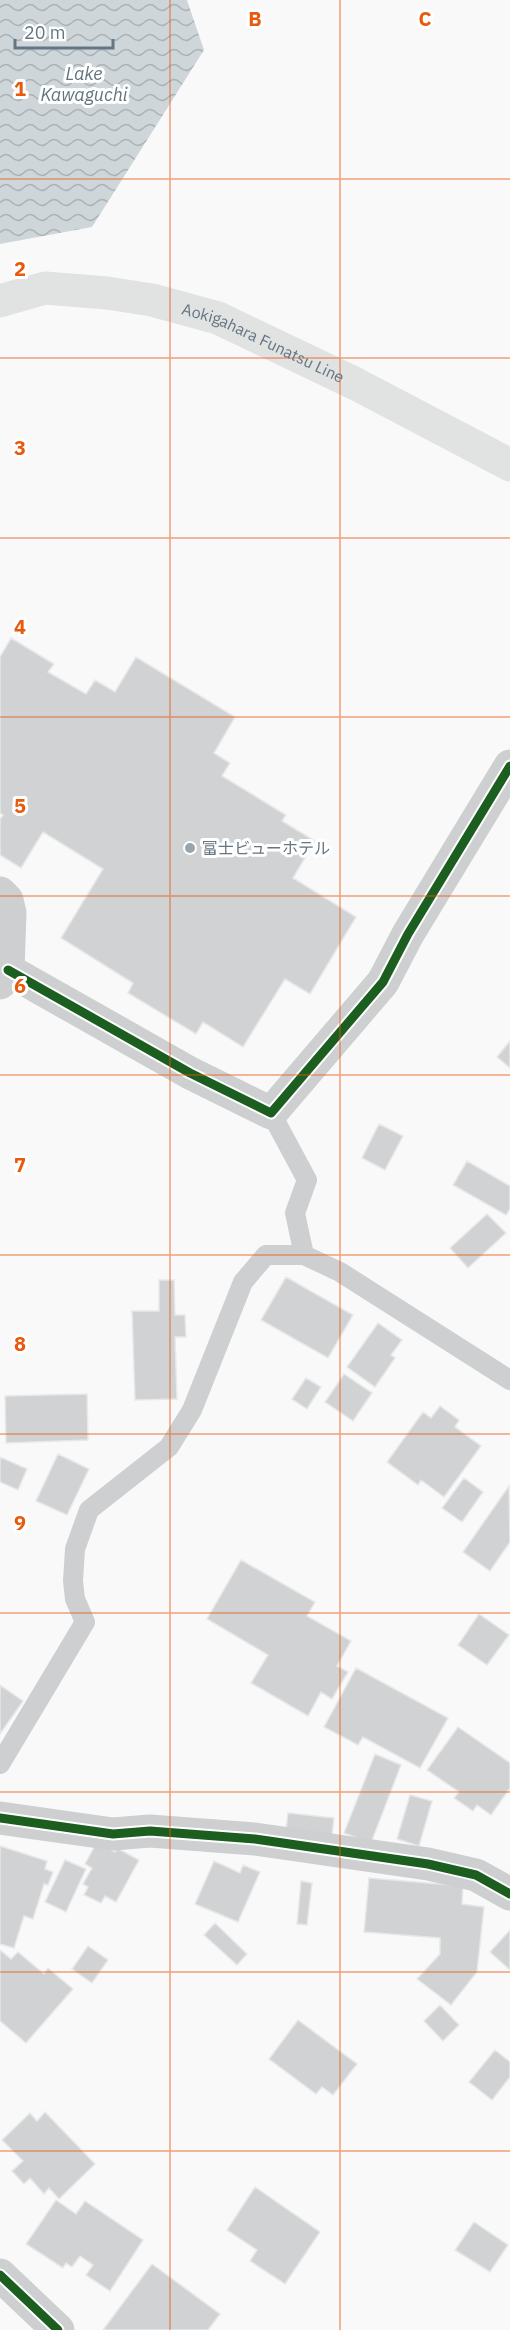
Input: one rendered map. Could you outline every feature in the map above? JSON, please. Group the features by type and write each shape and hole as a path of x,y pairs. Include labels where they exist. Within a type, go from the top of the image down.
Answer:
{"main road":[{"name":"Aokigahara Funatsu Line","path":"0,301 45,288 152,300 218,318 356,384 510,465"}],"street":[{"path":"0,893 7,900 10,913 4,976 271,1113 383,982 408,934 510,766"},
{"path":"0,1818 113,1834 150,1831 255,1839 417,1863 476,1875 510,1894"},
{"path":"0,2275 58,2330"}],"lane":[{"path":"271,1113 307,1180 296,1213 304,1256"},
{"path":"0,1764 85,1622 75,1599 73,1581 75,1548 89,1510 169,1447 192,1410 243,1282 266,1255 304,1256 340,1272 510,1380"}],"water":[{"name":"Lake Kawaguchi","path":"0,0 187,0 204,50 92,227 0,244"}],"building":[{"name":"富士ビューホテル","path":"11,638 54,664 48,672 86,694 95,680 115,692 136,657 235,717 214,753 230,763 222,776 286,815 282,821 315,841 293,878 356,917 310,994 285,979 243,1047 203,1022 196,1034 128,993 133,983 61,938 103,869 43,832 21,868 0,855 0,819 3,815 0,813 0,657"},
{"path":"510,1041 510,1068 497,1057"},
{"path":"379,1124 403,1136 385,1170 362,1158"},
{"path":"467,1161 510,1186 510,1209 506,1215 453,1185"},
{"path":"487,1214 506,1233 468,1268 450,1248"},
{"path":"286,1277 353,1315 328,1358 261,1320"},
{"path":"159,1280 174,1280 175,1315 185,1315 186,1337 175,1337 177,1399 135,1400 132,1311 159,1311"},
{"path":"378,1323 402,1340 391,1355 395,1358 375,1387 347,1367"},
{"path":"344,1374 372,1393 353,1421 325,1402"},
{"path":"306,1378 321,1387 307,1409 292,1399"},
{"path":"87,1394 88,1440 6,1443 5,1396"},
{"path":"440,1406 459,1420 455,1427 481,1446 444,1497 421,1480 418,1485 387,1462 423,1412 431,1418"},
{"path":"58,1454 89,1469 67,1515 36,1501"},
{"path":"0,1457 27,1469 18,1490 0,1482"},
{"path":"464,1478 483,1492 462,1522 442,1508"},
{"path":"509,1486 510,1542 490,1571 463,1552"},
{"path":"241,1560 315,1602 307,1616 351,1641 337,1666 348,1672 332,1699 321,1692 308,1716 251,1683 268,1655 207,1619"},
{"path":"479,1614 509,1635 487,1665 458,1645"},
{"path":"356,1668 448,1718 420,1768 363,1737 358,1745 324,1727"},
{"path":"0,1685 23,1701 0,1734"},
{"path":"458,1727 510,1763 510,1788 491,1815 477,1805 473,1811 454,1798 459,1792 427,1770"},
{"path":"375,1754 401,1765 371,1843 344,1833"},
{"path":"410,1795 432,1801 419,1846 397,1839"},
{"path":"288,1813 334,1818 331,1843 285,1838"},
{"path":"97,1842 115,1852 117,1848 139,1860 116,1902 105,1896 101,1903 84,1895 88,1887 83,1884 92,1868 85,1864"},
{"path":"0,1846 47,1861 45,1869 53,1872 48,1885 44,1884 33,1919 24,1916 14,1948 0,1944"},
{"path":"65,1860 86,1869 66,1912 45,1902"},
{"path":"214,1861 240,1873 243,1865 260,1872 238,1922 195,1904"},
{"path":"369,1878 463,1886 462,1904 484,1907 477,1972 451,2005 417,1979 440,1954 440,1938 364,1932"},
{"path":"301,1881 312,1883 307,1925 297,1924"},
{"path":"215,1923 247,1954 237,1965 204,1935"},
{"path":"510,1930 510,1970 490,1952"},
{"path":"88,1946 108,1960 92,1983 72,1969"},
{"path":"0,1950 11,1959 18,1952 44,1974 48,1968 73,1989 26,2043 0,2021"},
{"path":"440,2005 459,2025 443,2041 424,2021"},
{"path":"298,2020 357,2064 333,2095 322,2087 316,2094 269,2059"},
{"path":"495,2050 510,2062 510,2077 492,2100 469,2082"},
{"path":"45,2112 95,2164 59,2199 49,2188 44,2194 30,2178 24,2184 12,2171 23,2161 2,2140 30,2113 37,2121"},
{"path":"255,2187 320,2232 285,2284 250,2261 257,2250 227,2230"},
{"path":"56,2200 76,2214 85,2201 143,2240 110,2291 86,2275 93,2265 80,2256 72,2267 66,2263 63,2268 26,2244"},
{"path":"474,2222 508,2245 490,2272 455,2250"},
{"path":"152,2264 220,2314 208,2330 103,2330"}],"cycle path":[{"path":"8,970 190,1073 271,1113 383,982 408,934 510,766"},
{"path":"0,1818 113,1834 150,1831 255,1839 428,1864 476,1875 510,1894"},
{"path":"0,2275 58,2330"}],"place":[{"name":"富士ビューホテル","path":"190,848"}]}
